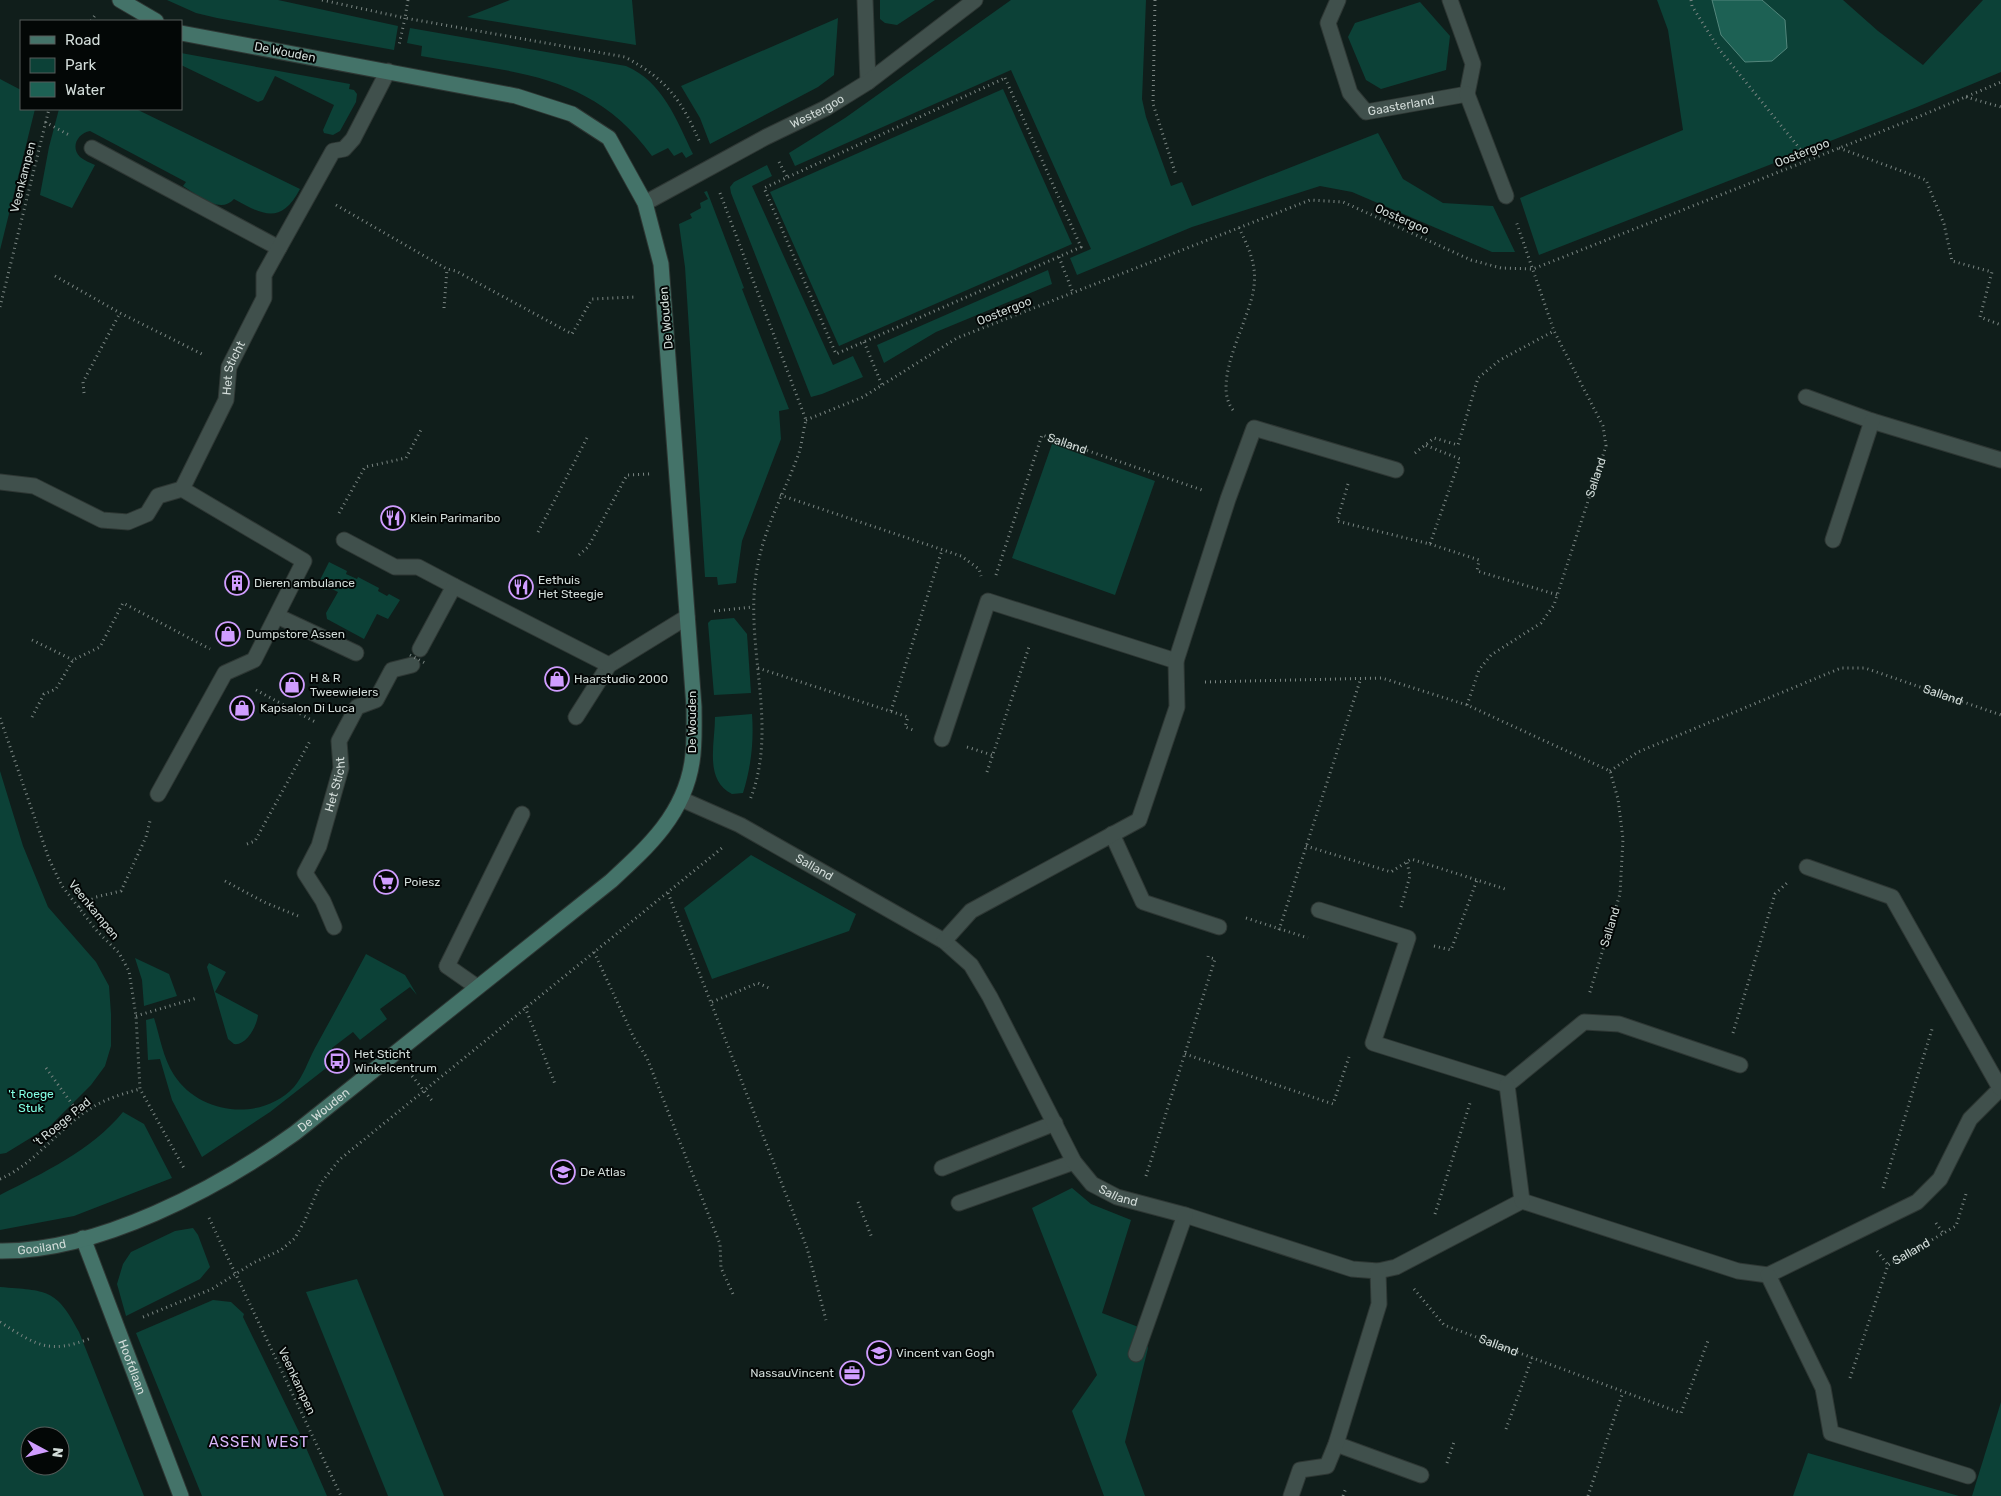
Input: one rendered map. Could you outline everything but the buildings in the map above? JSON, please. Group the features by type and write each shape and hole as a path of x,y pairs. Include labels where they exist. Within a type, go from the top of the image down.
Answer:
{"street":[{"path":"120,0 154,20"},
{"path":"865,0 868,82"},
{"name":"Westergoo","path":"645,203 766,137 826,108 868,82 975,0"},
{"name":"Gaasterland","path":"1340,0 1328,23 1350,93 1366,112 1467,94"},
{"path":"1450,0 1473,64 1467,94 1506,196"},
{"name":"De Wouden","path":"83,1238 148,1216 197,1194 257,1160 295,1133 611,880 652,843 668,823 681,800 693,760 694,707 664,296 660,264 645,203 610,138 572,114 516,96 182,33"},
{"name":"Het Sticht","path":"182,488 226,400 229,367 264,298 264,275 332,151 344,149 353,139 388,71"},
{"path":"92,148 279,248"},
{"path":"1806,397 1872,421 2001,460"},
{"path":"1833,540 1872,421"},
{"path":"944,941 972,911 1139,820 1178,707 1176,660 1228,499 1254,428 1396,470"},
{"path":"0,482 34,486 102,520 128,522 147,514 158,496 182,488 304,561 278,616 254,660 224,673 158,794"},
{"path":"344,540 394,567 418,567 609,665"},
{"name":"Het Sticht","path":"334,927 323,901 305,873 319,846 341,768 339,741 357,707 376,700 392,670 417,658 454,586"},
{"path":"942,739 988,601 1176,660"},
{"path":"278,616 356,653"},
{"path":"576,718 609,665 687,617"},
{"name":"Salland","path":"681,800 740,824 944,941 971,965 990,997 1074,1162 1092,1184 1117,1197 1185,1216 1352,1270 1378,1271 1396,1267 1522,1201"},
{"path":"477,987 447,966 522,814"},
{"path":"1112,834 1143,902 1219,928"},
{"path":"1507,1085 1522,1201 1738,1271 1768,1275 1917,1202 1940,1179 1970,1119 2000,1088 1892,897 1807,867"},
{"path":"1319,910 1408,938 1373,1043 1507,1085"},
{"path":"1507,1085 1584,1022 1619,1024 1740,1065"},
{"path":"942,1168 1055,1123"},
{"path":"959,1203 1074,1162"},
{"path":"1136,1354 1185,1216"},
{"name":"Gooiland","path":"0,1251 21,1251 83,1238"},
{"name":"Hoofdlaan","path":"83,1238 181,1496"},
{"path":"1291,1496 1300,1470 1327,1466 1336,1444 1379,1304 1378,1271"},
{"path":"1768,1275 1823,1388 1832,1433 1968,1476"},
{"path":"1336,1444 1421,1475"}],"path":[{"path":"322,0 405,18"},
{"path":"388,71 397,53 408,0"},
{"path":"1155,0 1153,104 1176,175"},
{"path":"1691,0 1692,6 1719,49 1810,160"},
{"path":"1005,78 1081,247 1059,257 836,354 764,188 1005,78"},
{"name":"Oostergoo","path":"780,495 799,452 806,420 863,397 957,338 1310,200 1343,202 1471,260 1501,268 1533,269 1810,160 2001,82"},
{"path":"1966,96 2001,107"},
{"name":"Veenkampen","path":"0,307 49,110"},
{"path":"1839,148 1926,180 1944,224 1952,261 1992,272 1980,317 2001,325"},
{"path":"311,192 374,226 386,236 447,270 456,271 572,334 592,299 664,296"},
{"name":"Salland","path":"1467,705 1479,670 1491,655 1541,623 1554,605 1606,446 1603,426 1554,331 1506,196"},
{"path":"1239,228 1252,254 1254,286 1225,382 1230,406 1239,418 1254,428"},
{"path":"1059,257 1073,293"},
{"path":"444,308 447,270"},
{"path":"55,276 120,313 229,367"},
{"path":"84,393 82,382 120,313"},
{"path":"1396,470 1434,438 1458,446 1478,378 1500,360 1554,331"},
{"path":"864,342 882,385"},
{"path":"344,540 338,516 366,467 406,458 422,428"},
{"name":"Salland","path":"988,601 1042,435 1228,499"},
{"path":"538,532 588,436"},
{"path":"1426,445 1460,460 1430,544"},
{"path":"1355,458 1337,521 1430,544 1479,560 1477,571 1558,595"},
{"path":"579,555 588,547 627,475 651,474"},
{"path":"555,1084 525,1007 720,851 740,824 754,790 761,761 763,732 753,607 756,574 765,535 780,495 961,556"},
{"path":"891,711 942,550"},
{"path":"32,717 44,694 56,689 73,660 100,646 123,603 220,655 224,673 319,724 255,841 248,844"},
{"path":"687,617 710,611 753,607"},
{"path":"987,772 1039,617"},
{"path":"32,640 73,660"},
{"path":"758,668 908,716 905,727 992,755"},
{"name":"Salland","path":"1584,1022 1587,1003 1620,894 1623,839 1618,799 1610,771 1638,752 1841,668 1865,668 2001,714"},
{"path":"1279,930 1361,678"},
{"path":"1178,683 1382,678 1467,705 1610,771"},
{"name":"Veenkampen","path":"0,718 48,859 62,886 119,954 128,971 136,1016 140,1089"},
{"path":"79,907 96,897 121,891 146,837 158,794"},
{"path":"1306,846 1391,872 1411,859 1505,889"},
{"path":"1393,934 1410,876 1407,862"},
{"path":"1725,1059 1775,894 1807,867"},
{"path":"1408,938 1451,950 1477,880"},
{"path":"226,881 264,902 302,917"},
{"path":"668,893 810,1255 826,1320"},
{"path":"1138,1203 1215,959 1208,957 1224,910 1279,930 1308,938 1319,910"},
{"path":"594,952 634,1038 647,1058 720,1244 722,1268 732,1294"},
{"path":"712,1002 758,983 771,989"},
{"path":"1872,1224 1944,990"},
{"path":"136,1016 197,998"},
{"name":"Veenkampen","path":"341,1496 236,1274 281,1250 295,1238 321,1183 338,1160 525,1007"},
{"path":"1185,1054 1333,1104 1356,1038 1373,1043"},
{"path":"46,1068 80,1115"},
{"path":"1439,1244 1432,1224 1478,1076"},
{"name":"'t Roege Pad","path":"0,1179 18,1169 80,1115 111,1096 140,1089"},
{"name":"Salland","path":"1826,1406 1844,1397 1888,1265 1956,1226 1967,1190"},
{"path":"858,1202 872,1238"},
{"name":"Salland","path":"1396,1267 1444,1325 1681,1413 1709,1338"},
{"path":"1506,1429 1532,1358"},
{"path":"1588,1496 1623,1392"}],"green space":[{"path":"167,0 278,0 398,26 394,50 217,18 196,13"},
{"path":"510,0 632,0 636,45 467,17"},
{"path":"880,0 935,0 897,25 885,23 880,19"},
{"path":"1011,0 1146,0 1142,99 1146,117 1171,186 1182,182 1192,206 1378,133 1403,179 1443,203 1493,206 1515,252 1492,252 1352,192 1320,186 1192,227 1077,275 1070,258 1091,249 1011,70 795,166 789,153 845,118"},
{"path":"1657,0 1843,0 1878,31 1923,65 1983,0 2001,0 2001,72 1917,107 1539,255 1520,198 1683,130 1668,30"},
{"path":"1420,2 1450,36 1446,70 1381,89 1366,80 1348,37 1355,23"},
{"path":"838,18 834,75 818,87 710,144 700,118 681,86"},
{"path":"410,28 626,66 639,73 659,92 674,115 693,154 686,158 682,152 674,156 668,148 652,156 629,128 604,107 577,92 549,81 519,73 421,56 422,46 407,43"},
{"path":"182,53 350,84 349,89 354,90 357,94 356,102 340,131 333,135 324,133 323,130 334,105 275,76 263,100 258,102 182,65"},
{"path":"0,79 20,89 20,110 35,110 0,250"},
{"path":"1003,89 1072,244 839,346 770,192"},
{"path":"59,110 138,110 300,189 286,208 271,214 254,209 234,199 222,205 216,204 209,202 183,186 186,182 90,131 79,137 76,149 80,157 95,165 72,208 40,195 49,147"},
{"path":"767,165 772,176 752,186 833,365 853,356 863,377 811,397 731,193 730,187 734,182"},
{"path":"707,191 744,288 742,289 789,409 779,411 781,439 742,541 736,583 718,585 717,577 705,577 685,267 679,224 692,218 690,214 701,208 700,203 708,199 704,192"},
{"path":"1048,270 1052,284 936,332 884,363 877,345"},
{"path":"1052,444 1155,481 1115,595 1012,558"},
{"path":"329,562 347,571 346,574 357,579 358,577 379,588 378,591 387,596 389,594 400,600 388,619 377,614 364,639 327,619 326,613 338,592 328,587 326,590 317,586"},
{"path":"734,618 747,634 751,693 714,695 708,623 711,620"},
{"path":"752,714 753,734 746,783 743,793 732,794 723,788 714,771 715,717"},
{"name":"'t Roege Stuk","path":"0,771 23,846 48,907 96,962 109,986 111,1046 105,1066 91,1085 50,1126 6,1153 0,1154"},
{"path":"751,855 856,914 849,931 712,979 684,908"},
{"path":"366,954 405,975 417,995 410,987 380,1009 387,1019 360,1040 353,1032 332,1048 339,1058 270,1112 202,1157 172,1100 160,1059 148,1060 146,1020 154,1018 164,1055 170,1068 185,1088 199,1099 215,1106 231,1109 265,1106 280,1098 294,1087"},
{"path":"135,958 169,974 177,996 144,1006 142,980"},
{"path":"209,963 226,972 215,992 258,1015 256,1024 247,1039 238,1044 234,1044 228,1039 207,967"},
{"path":"123,1112 144,1124 172,1178 74,1216 0,1230 0,1195 66,1160 97,1138"},
{"path":"1072,1188 1091,1204 1131,1220 1102,1313 1141,1328 1148,1348 1125,1442 1145,1496 1104,1496 1072,1411 1097,1375 1032,1208"},
{"path":"193,1228 198,1235 210,1267 200,1279 126,1316 117,1284 123,1264 131,1252 175,1231"},
{"path":"357,1279 444,1496 388,1496 306,1292"},
{"path":"0,1287 40,1291 56,1299 64,1307 79,1332 144,1496 0,1496"},
{"path":"213,1300 231,1302 244,1314 243,1317 300,1434 327,1496 202,1496 136,1333"},
{"path":"2001,1402 2001,1496 1972,1496"},
{"path":"1808,1453 1959,1496 1793,1496"}],"water":[{"path":"1712,0 1762,0 1785,20 1787,48 1772,61 1745,62 1721,35"}],"place":[{"name":"Klein Parimaribo","path":"393,518"},
{"name":"Dieren ambulance","path":"237,583"},
{"name":"Eethuis Het Steegje","path":"521,587"},
{"name":"Dumpstore Assen","path":"228,634"},
{"name":"Haarstudio 2000","path":"557,679"},
{"name":"H & R Tweewielers","path":"292,685"},
{"name":"Kapsalon Di Luca","path":"242,708"},
{"name":"Poiesz","path":"386,882"},
{"name":"Het Sticht Winkelcentrum","path":"337,1061"},
{"name":"De Atlas","path":"563,1172"},
{"name":"Vincent van Gogh","path":"879,1353"},
{"name":"NassauVincent","path":"852,1373"}],"district":[{"name":"ASSEN WEST","path":"259,1442"}]}
